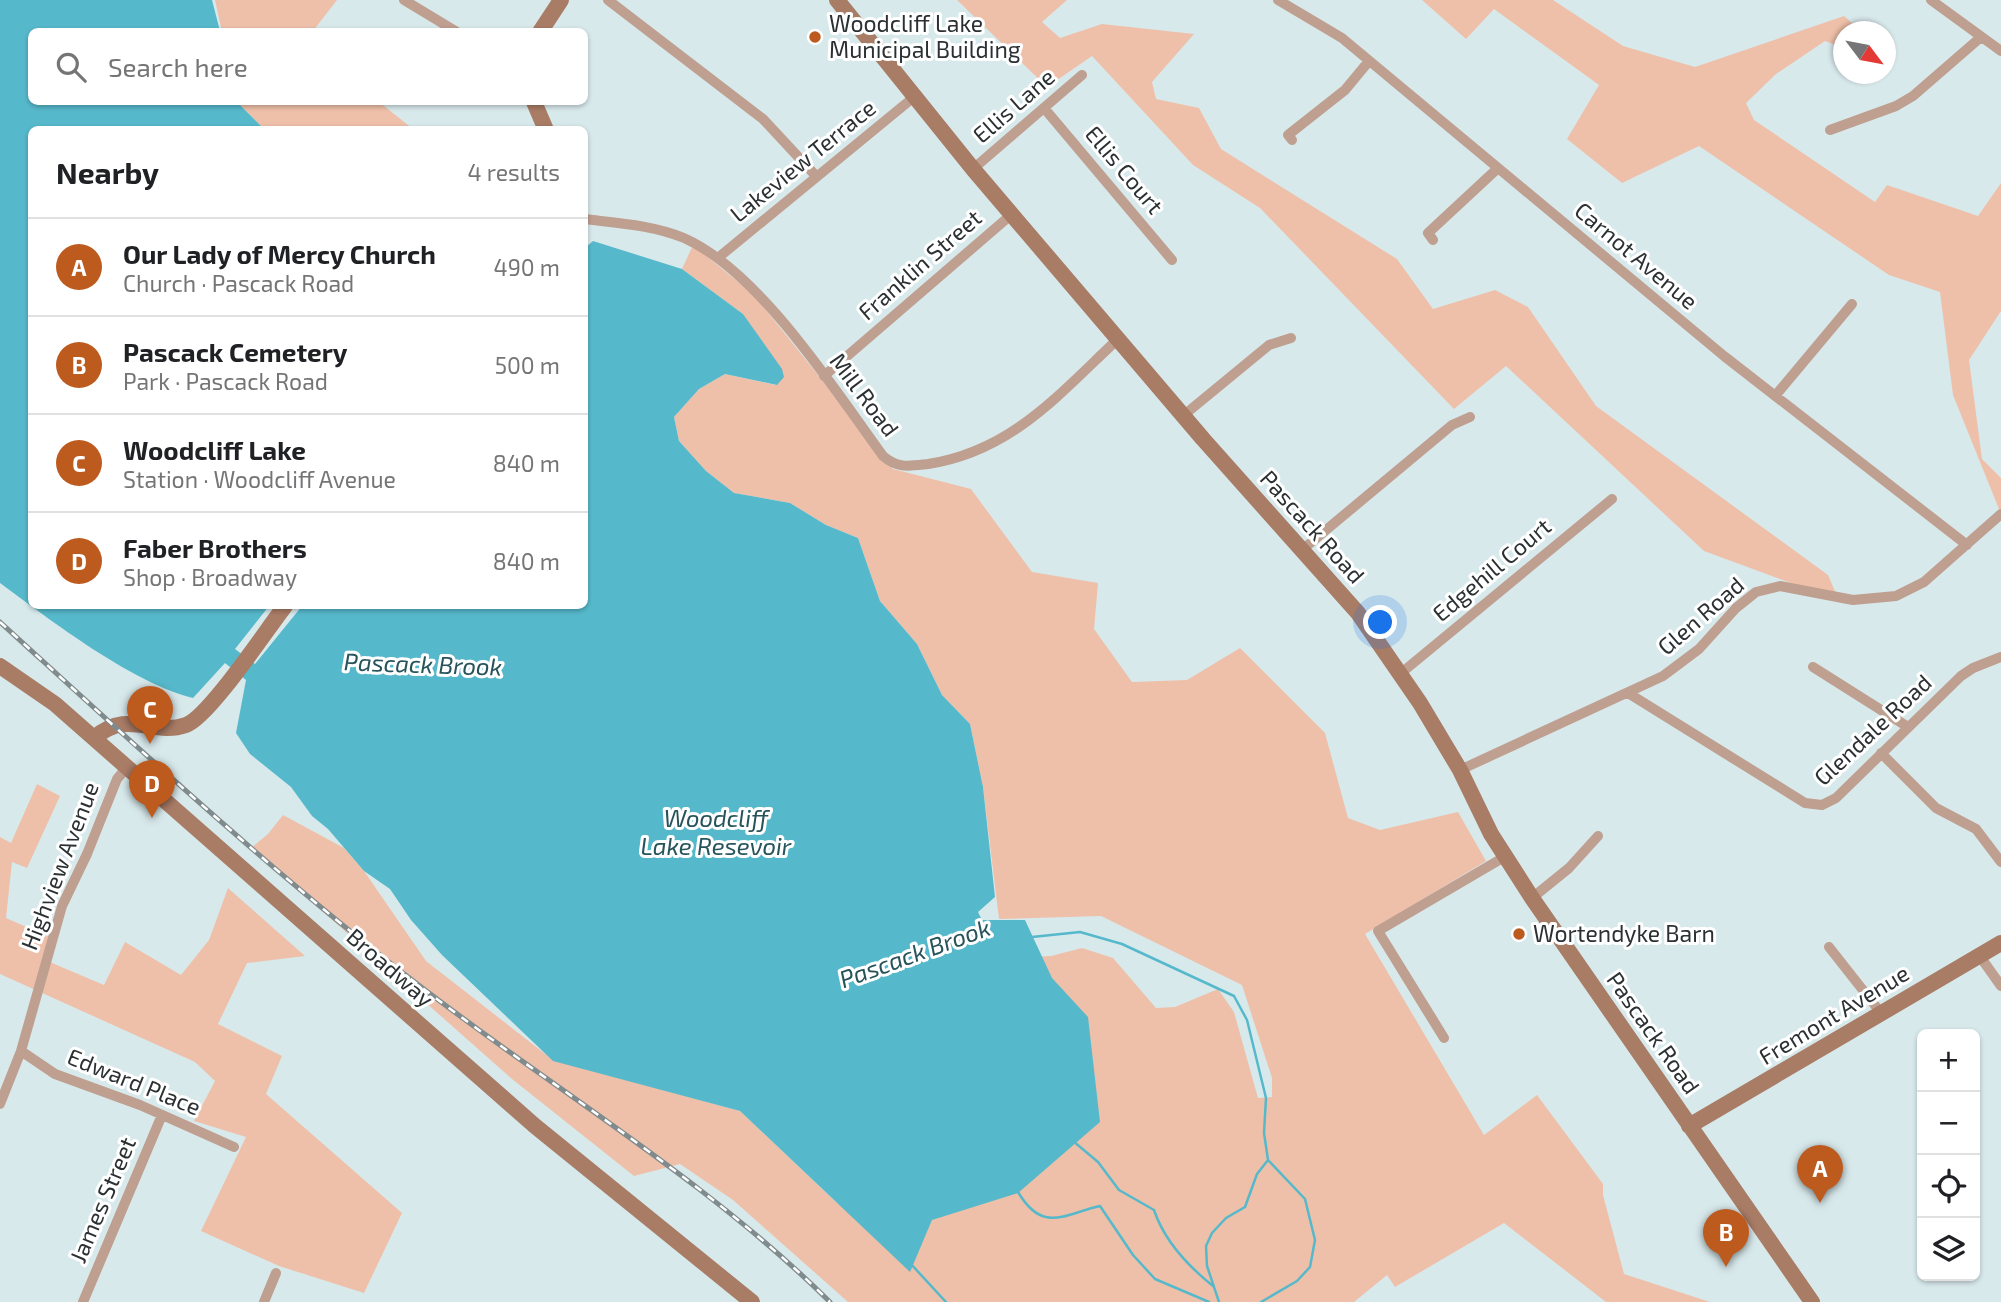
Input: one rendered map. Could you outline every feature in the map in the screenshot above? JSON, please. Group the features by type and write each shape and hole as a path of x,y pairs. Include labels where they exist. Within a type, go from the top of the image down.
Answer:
{"street":[{"path":"404,0 450,28"},
{"path":"543,28 561,0"},
{"path":"608,0 763,119 816,176"},
{"name":"Pascack Road","path":"837,0 973,169 1358,613 1460,770 1491,834 1532,898 1812,1302"},
{"name":"Carnot Avenue","path":"1278,0 1317,21 1369,61 1775,396 1967,545"},
{"path":"1931,0 2001,51"},
{"path":"1830,130 1896,106 1913,96 1981,37"},
{"path":"1292,140 1289,135 1345,90 1369,61"},
{"name":"Ellis Lane","path":"973,169 1082,75"},
{"name":"Lakeview Terrace","path":"719,257 914,97"},
{"path":"535,105 544,126"},
{"name":"Ellis Court","path":"1044,108 1172,260"},
{"path":"1433,240 1428,233 1498,168"},
{"name":"Franklin Street","path":"824,376 1012,214"},
{"name":"Mill Road","path":"588,220 660,230 681,237 719,257 752,287 824,376 883,456 899,466 950,460 1004,439 1028,422 1118,339"},
{"path":"1775,396 1852,304"},
{"path":"1184,415 1269,345 1291,338"},
{"path":"1302,550 1452,425 1469,417"},
{"name":"Edgehill Court","path":"1400,674 1612,499"},
{"name":"Glen Road","path":"1460,770 1628,693 1679,665 1714,635 1736,608 1756,592 1793,586 1853,600 1888,598 1924,582 2001,514"},
{"path":"94,738 113,725 122,723 185,725 205,709 283,609"},
{"name":"Glendale Road","path":"1628,693 1813,806 1822,806 1836,798 1961,676 1981,664 2001,657"},
{"name":"Broadway","path":"0,666 55,704 535,1126 752,1302"},
{"path":"1813,667 1909,727"},
{"path":"1881,753 1936,808 1976,829 2001,862"},
{"name":"Highview Avenue","path":"0,1104 21,1051 62,906 87,854 117,779 127,767"},
{"path":"1532,898 1569,868 1598,836"},
{"path":"1444,1038 1378,932 1506,856"},
{"name":"Fremont Avenue","path":"1689,1126 2001,943"},
{"path":"1829,947 1881,1013"},
{"path":"1979,955 2001,986"},
{"name":"Edward Place","path":"21,1051 55,1074 162,1115 234,1147"},
{"name":"James Street","path":"83,1302 162,1115"},
{"path":"264,1302 276,1273"}],"shaded area":[{"path":"215,0 337,0 315,28 221,28"},
{"path":"957,0 1067,0 1042,22 1060,38 1102,24 1194,34 1152,82 1156,99 1199,108 1221,149 1397,259 1433,309 1495,290 1528,307 1596,406 1828,575 1837,596 1810,590 1704,551 1506,366 1454,409 1260,208 1193,165 1092,56 1047,87"},
{"path":"1422,0 1553,0 1623,46 1695,67 1844,16 1850,21 1833,21 1833,44 1825,41 1776,74 1746,103 1754,120 1875,202 1887,185 1978,216 2001,183 2001,311 1969,360 1982,459 2001,478 2001,514 1953,395 1940,292 1889,275 1699,146 1622,183 1567,139 1599,85 1494,9 1466,39"},
{"path":"240,105 383,105 409,126 261,126"},
{"path":"693,245 754,295 893,469 971,489 1032,572 1098,583 1094,629 1132,682 1187,680 1240,648 1325,733 1348,818 1380,830 1458,812 1486,861 1365,934 1484,1135 1537,1095 1603,1184 1603,1195 1624,1274 1710,1302 1606,1302 1504,1223 1395,1287 1387,1275 1354,1302 848,1302 733,1200 680,1164 634,1176 512,1079 251,848 268,834 283,815 344,848 364,871 426,961 553,1060 740,1111 837,1203 992,958 1051,956 1082,948 1113,958 1156,1008 1175,1007 1218,989 1234,1012 1258,1098 1272,1097 1272,1078 1242,985 1101,916 999,919 983,787 970,724 942,695 917,644 880,601 858,538 826,525 790,503 734,493 706,471 679,441 674,417 699,389 725,374 776,385 743,314 682,269"},
{"path":"37,784 60,796 27,868 12,862 6,918 54,939 45,960 104,985 125,942 181,975 209,940 228,888 305,956 247,963 218,1024 282,1056 266,1094 402,1213 364,1293 279,1266 201,1231 246,1137 194,1121 215,1081 195,1062 0,974 0,837 11,843"}],"water":[{"name":"Woodcliff Lake Resevoir","path":"0,0 212,0 219,28 28,28 28,105 240,105 261,126 28,126 28,604 0,583"},
{"name":"Woodcliff Lake Resevoir","path":"593,241 682,269 743,314 782,369 784,377 777,385 725,374 699,389 674,417 679,441 706,471 734,493 790,503 826,525 858,538 880,601 917,644 942,695 970,724 983,787 995,897 978,912 982,920 1025,920 1052,978 1088,1017 1100,1122 1018,1193 932,1220 910,1272 740,1111 553,1061 442,955 411,920 390,889 364,871 328,829 312,816 291,787 250,754 236,733 246,680 225,663 193,698 170,691 119,665 35,609 267,609 235,649 255,664 300,609 588,609 588,245"}],"waterway":[{"name":"Pascack Brook","path":"1032,937 1080,932 1122,944 1234,996 1247,1020 1266,1098 1264,1133 1268,1160 1305,1199 1315,1240 1310,1267 1297,1281 1261,1302"},
{"path":"1073,1141 1098,1162 1119,1190 1154,1210 1164,1232 1178,1252 1213,1286"},
{"path":"1219,1302 1207,1266 1206,1246 1212,1233 1226,1218 1245,1207 1257,1174 1268,1160"},
{"path":"1018,1192 1027,1205 1045,1217 1055,1218 1100,1206 1133,1255 1155,1279 1209,1302"},
{"name":"Pascack Brook","path":"910,1263 946,1302"}],"railway":[{"path":"0,622 204,807 309,897 468,1022 681,1175 783,1258 830,1302"}],"place":[{"name":"Woodcliff Lake Municipal Building","path":"815,37"},
{"name":"Woodcliff Lake","path":"150,744"},
{"name":"Faber Brothers","path":"152,818"},
{"name":"Wortendyke Barn","path":"1519,934"},
{"name":"Our Lady of Mercy Church","path":"1820,1203"},
{"name":"Pascack Cemetery","path":"1726,1267"}]}
